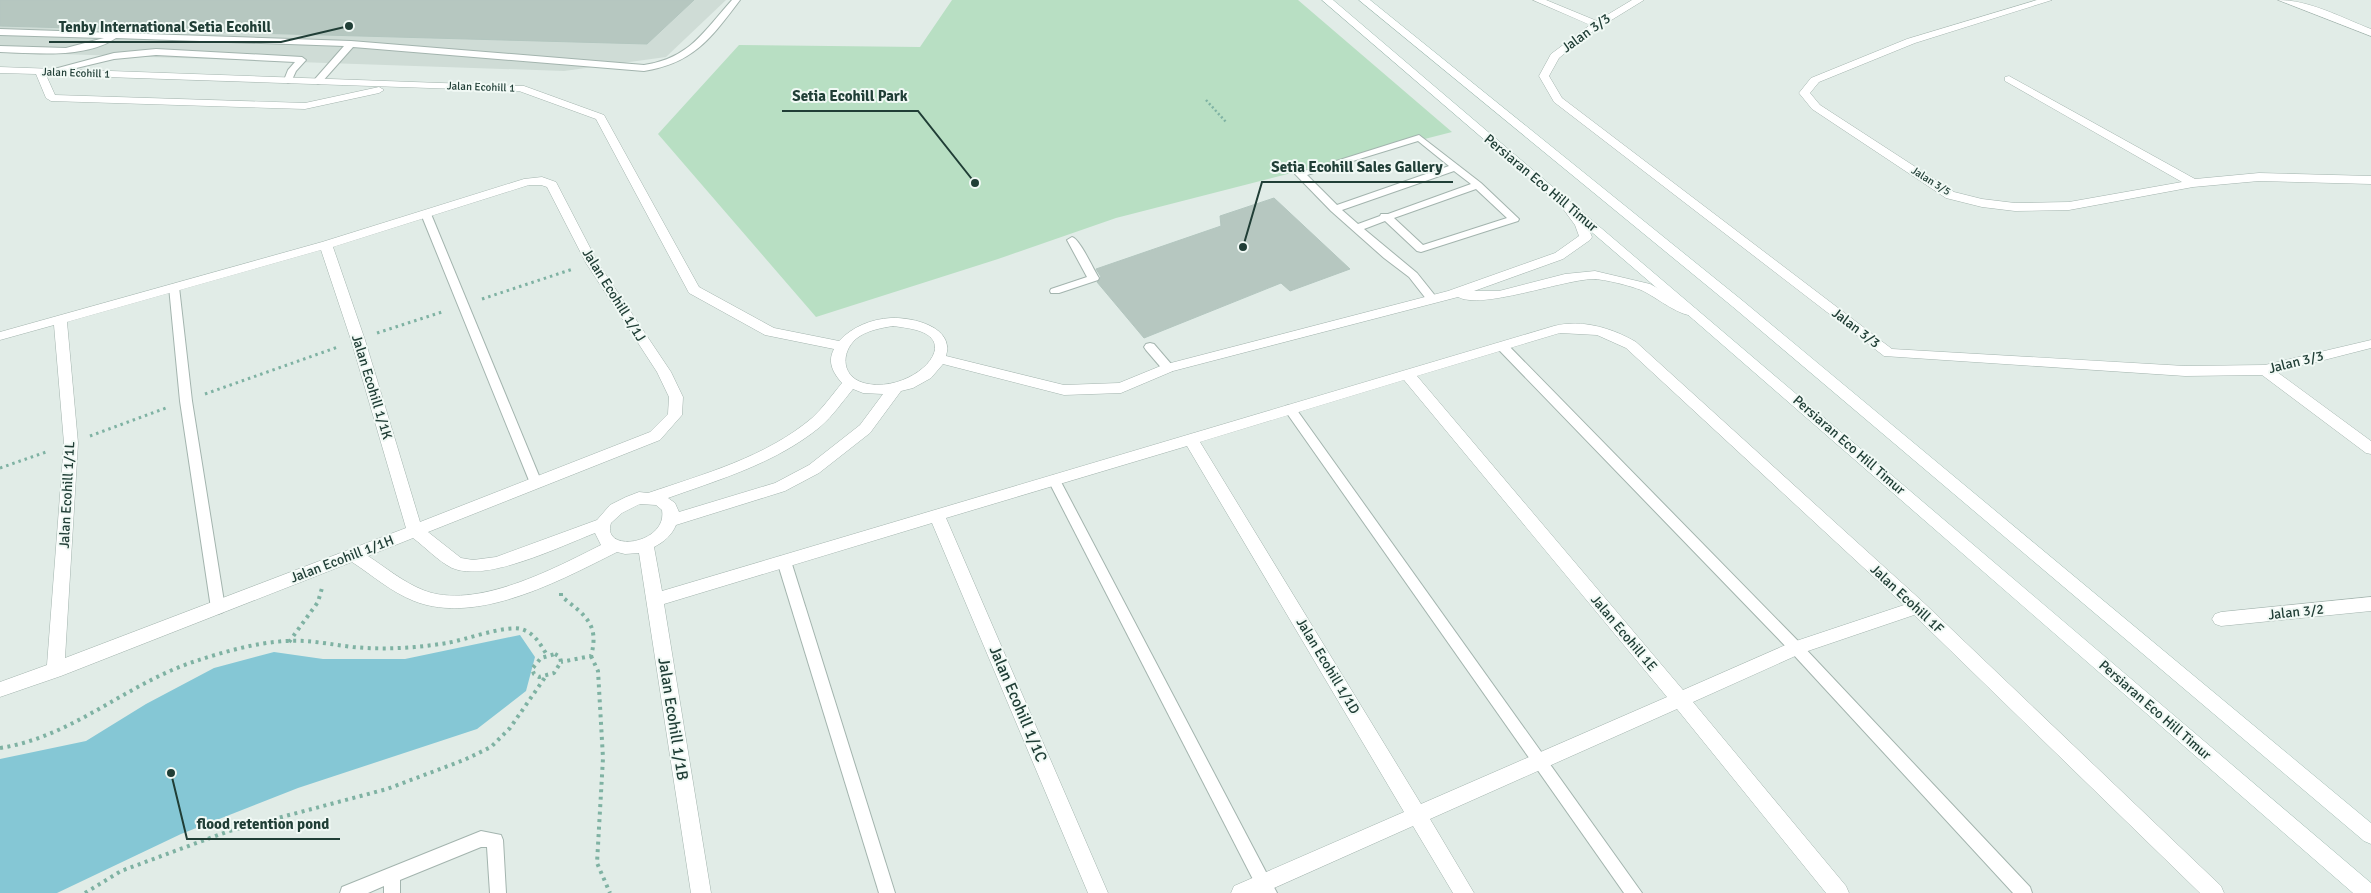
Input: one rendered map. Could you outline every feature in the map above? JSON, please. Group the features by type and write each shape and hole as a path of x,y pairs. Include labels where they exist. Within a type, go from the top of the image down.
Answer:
{"street":[{"name":"Persiaran Eco Hill Timur","path":"1327,0 1699,317 2368,893"},
{"name":"Persiaran Eco Hill Timur","path":"1364,0 1738,304 2371,835"},
{"path":"1538,0 1596,24"},
{"name":"Jalan 3/3","path":"1639,0 1596,24 1554,56 1544,76 1558,100 1889,353 2184,371 2265,370 2371,344"},
{"name":"Jalan 3/5","path":"2047,0 1910,41 1815,80 1804,93 1816,107 1950,194 1982,203 2015,207 2069,206 2192,183 2260,176 2371,180"},
{"path":"2283,0 2306,6 2371,33"},
{"name":"Jalan Ecohill 1","path":"0,70 520,88 600,117 694,290 770,332 842,346"},
{"path":"43,72 51,98 306,106 400,85"},
{"path":"2009,78 2192,183"},
{"name":"Jalan Ecohill 1/1J","path":"426,214 528,182 542,181 552,185 592,263 664,372 676,397 675,415"},
{"path":"941,359 1064,390 1121,388 1168,368 1431,298 1453,294 1559,256 1586,237 1581,225 1567,206"},
{"path":"0,336 174,288 426,214"},
{"name":"Jalan Ecohill 1/1K","path":"326,244 358,340 415,531"},
{"path":"1453,294 1499,295 1565,278 1595,276 1645,287 1699,317"},
{"name":"Jalan Ecohill 1/1L","path":"55,671 71,443 60,320"},
{"path":"893,322 908,322 922,326 936,335 943,349 941,359 924,378 895,389 871,389 850,383 841,375 836,366 837,356 842,346 863,329 893,322"},
{"name":"Jalan Ecohill 1F","path":"654,600 1560,329 1585,328 1608,332 1631,345 1917,608 2214,893"},
{"path":"2265,370 2371,450"},
{"name":"Jalan Ecohill 1E","path":"1407,374 1680,699 1839,893"},
{"path":"651,498 733,469 789,443 817,422 850,383"},
{"path":"602,524 604,538 614,546 631,548 646,544 660,537 673,520 780,486 814,469 865,429 895,389"},
{"name":"Jalan Ecohill 1/1H","path":"0,690 55,671 218,608 655,436 675,415"},
{"name":"Jalan Ecohill 1/1D","path":"1191,439 1464,893"},
{"path":"415,531 457,563 473,566 496,563 602,524 607,516 622,505 639,498 661,500 669,505 673,512 673,520"},
{"name":"Jalan Ecohill 1/1C","path":"938,515 1098,893"},
{"name":"Jalan Ecohill 1/1B","path":"646,544 701,893"},
{"path":"354,555 420,596 454,603 496,596 567,570 614,546"},
{"name":"Jalan 3/2","path":"2221,620 2371,604"},
{"path":"1240,893 1267,888 1540,760 1796,648 1917,608"}],"lane":[{"path":"0,32 351,44 644,68 670,63 686,55 736,0"},
{"path":"0,49 72,50 116,36"},
{"path":"288,80 292,70 324,43"},
{"path":"318,81 351,44"},
{"path":"43,72 114,56 156,52 302,60"},
{"path":"1385,216 1421,248 1514,219 1478,185 1419,138 1300,174 1335,209 1388,256 1413,275 1431,298"},
{"path":"1335,209 1456,167"},
{"path":"1358,228 1385,216 1478,185"},
{"path":"426,214 536,483"},
{"path":"1055,291 1094,278 1088,271 1072,240"},
{"path":"174,288 186,401 218,608"},
{"path":"1502,346 1796,648 2024,893"},
{"path":"1150,347 1168,368"},
{"path":"1290,409 1634,893"},
{"path":"1054,480 1267,888"},
{"path":"784,560 887,893"},
{"path":"348,893 481,839 495,840 498,893"},
{"path":"392,875 392,893"}],"path":[{"path":"1206,100 1226,122"},
{"path":"0,468 358,340 592,263"},
{"path":"288,642 318,602 329,564"},
{"path":"563,585 561,596 585,614 594,625 594,645 591,656 598,671 603,758 596,863 610,893"},
{"path":"0,748 20,745 51,734 130,691 195,661 259,645 302,641 354,647 405,648 448,643 490,633 520,629 535,636 547,655"},
{"path":"561,662 560,657 554,654 547,655 540,658 532,669 534,674 539,677 546,676 554,673 561,662 591,656"},
{"path":"85,893 121,871 229,831 386,789 464,760 491,746 510,728 546,676"}],"shaded area":[{"path":"0,0 726,0 666,57 564,71 0,52"}],"green space":[{"path":"952,0 1298,0 1452,132 1116,218 998,259 816,317 658,134 739,45 920,47"}],"water":[{"path":"520,635 535,657 526,691 477,729 298,788 181,834 57,893 0,893 0,759 86,741 146,704 214,668 274,652 323,659 405,659"}],"building":[{"path":"0,0 694,0 647,44 0,26"},
{"path":"1274,198 1350,269 1290,291 1281,283 1144,338 1097,282 1101,277 1096,269 1221,226 1220,216"}],"place":[{"name":"Tenby International Setia Ecohill","path":"349,26"},
{"name":"Setia Ecohill Park","path":"975,183"},
{"name":"Setia Ecohill Sales Gallery","path":"1243,247"},
{"name":"flood retention pond","path":"171,773"}]}
